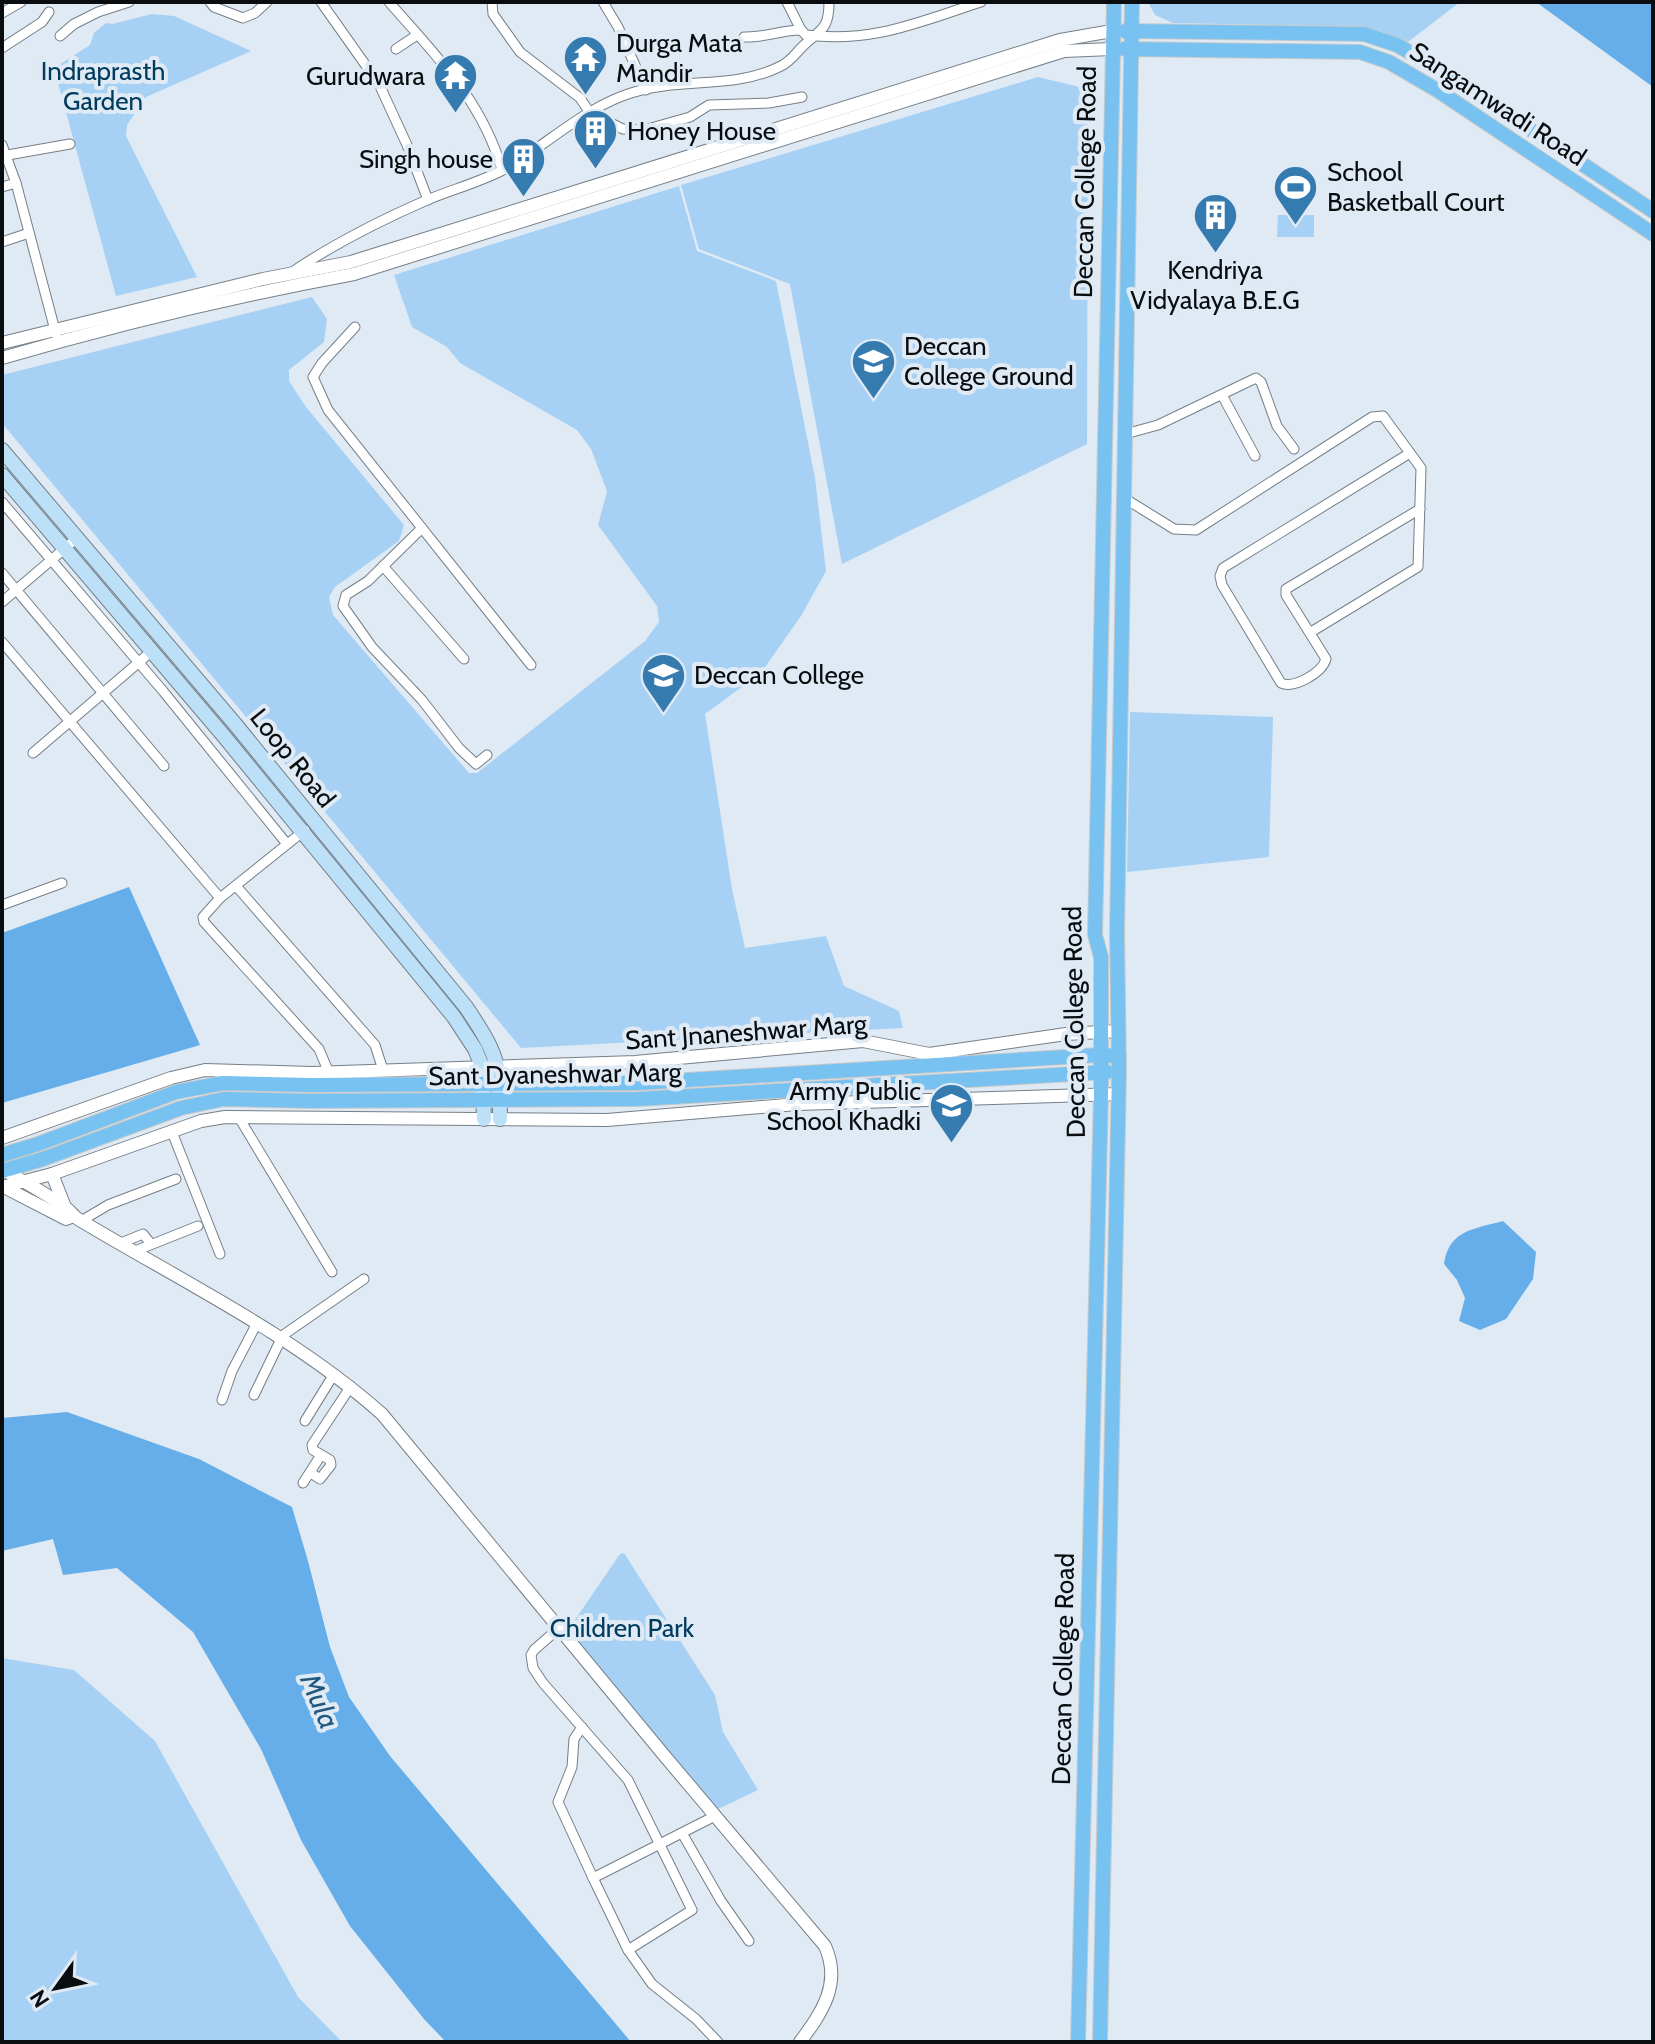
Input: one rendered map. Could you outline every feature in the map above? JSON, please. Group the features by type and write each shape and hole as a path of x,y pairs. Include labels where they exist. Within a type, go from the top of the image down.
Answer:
{"main road":[{"name":"Deccan College Road","path":"1078,2042 1101,1094 1101,957 1095,935 1114,2"},
{"name":"Deccan College Road","path":"1100,2042 1119,1094 1117,933 1132,2"},
{"name":"Sangamwadi Road","path":"1112,31 1364,34 1397,45 1447,74 1653,211"},
{"name":"Sangamwadi Road","path":"1112,49 1360,52 1389,62 1437,90 1653,234"},
{"name":"Loop Road","path":"2,450 466,1007 489,1040 499,1065 500,1119"},
{"name":"Loop Road","path":"2,475 152,651 454,1017 482,1066 484,1119"},
{"name":"Sant Dyaneshwar Marg","path":"2,1155 176,1092 206,1085 638,1083 906,1058 1099,1055 1119,1064"},
{"name":"Sant Dyaneshwar Marg","path":"3,1178 181,1108 209,1101 638,1099 1100,1073 1119,1064"}],"street":[{"path":"2,13 21,2"},
{"path":"60,36 74,24 98,12 129,2"},
{"path":"210,2 214,7 243,18 255,13 267,2"},
{"path":"321,2 379,84 428,200"},
{"path":"389,2 473,103 487,125 502,170"},
{"path":"492,2 493,14 520,52 580,98 590,113 623,129 644,130 690,117 709,105 769,103 802,97"},
{"path":"603,2 618,27 646,90"},
{"path":"787,2 806,35 859,37 881,34 981,2"},
{"path":"261,286 289,273 321,252 428,200 502,170 620,97 646,90 752,78 785,64 828,21 829,2"},
{"path":"2,48 42,22 49,12"},
{"path":"744,37 758,38 780,31 801,30"},
{"path":"289,273 351,262 1060,40 1112,31"},
{"path":"396,49 417,35"},
{"path":"2,343 56,336 261,286 354,274 1064,51 1112,49"},
{"path":"56,336 16,183 3,152 70,144"},
{"path":"2,187 16,183"},
{"path":"2,242 29,233"},
{"path":"355,327 313,377 328,410 531,665"},
{"path":"2,358 56,336"},
{"path":"1125,434 1158,425 1256,378 1261,382 1277,426 1294,449"},
{"path":"1222,395 1255,456"},
{"path":"1124,498 1174,529 1196,530 1372,417 1383,416 1421,468 1418,567 1311,632"},
{"path":"1410,453 1223,568 1220,576 1222,585 1281,683 1293,685 1324,665 1326,659 1286,595 1286,589 1420,509"},
{"path":"2,502 287,844"},
{"path":"422,528 368,581 346,595 343,606 372,647 422,700 466,756 476,764 487,755"},
{"path":"2,602 77,538"},
{"path":"383,566 464,659"},
{"path":"2,573 164,766"},
{"path":"2,642 220,898"},
{"path":"33,753 152,651"},
{"path":"315,822 220,898 205,912 204,922 319,1049 329,1073"},
{"path":"2,905 62,883"},
{"path":"236,886 375,1045 383,1070"},
{"name":"Sant Jnaneshwar Marg","path":"2,1138 190,1072 223,1069 329,1073 635,1062 863,1041 906,1058 1066,1034 1119,1031"},
{"path":"25,1182 213,1118 639,1119 797,1104 1119,1094"},
{"path":"238,1116 332,1272"},
{"path":"172,1132 220,1254"},
{"path":"52,1174 73,1215"},
{"path":"3,1178 25,1182 73,1215 257,1323 351,1386 382,1414 715,1816 818,1935 830,1957 832,1981 827,2004 800,2042"},
{"path":"3,1178 66,1219 176,1179"},
{"path":"135,1251 198,1226"},
{"path":"121,1243 143,1234 151,1244"},
{"path":"254,1395 280,1338 364,1279"},
{"path":"222,1400 232,1371 257,1323"},
{"path":"305,1421 334,1374"},
{"path":"303,1483 311,1473 320,1479 331,1465 330,1460 313,1450 312,1445 351,1386"},
{"path":"559,1628 534,1650 531,1661 543,1683 628,1780 692,1910 628,1950"},
{"path":"582,1727 574,1739 572,1767 558,1802 559,1808 628,1950 658,1990 696,2019 718,2042"},
{"path":"593,1878 715,1816"},
{"path":"682,1833 721,1901 749,1941"}],"green space":[{"path":"1148,2 1460,2 1408,42 1364,27 1173,23 1155,15"},
{"name":"Indraprasth Garden","path":"152,14 174,16 251,51 146,97 127,125 126,136 197,277 116,296 54,68 90,45 94,33 106,23"},
{"path":"1038,77 1088,89 1087,444 842,564 790,284 699,249 681,185"},
{"path":"679,186 697,251 776,281 815,478 826,571 801,616 761,673 705,714 732,889 745,948 826,936 844,986 899,1011 903,1028 521,1048 2,423 2,375 312,297 327,319 324,342 289,370 289,381 306,407 404,525 399,541 335,587 329,597 333,615 469,773 477,773 645,641 659,622 657,606 598,525 607,491 591,449 577,430 460,363 447,347 412,327 394,275"},
{"name":"School Basketball Court","path":"1278,215 1314,215 1314,237 1277,237"},
{"path":"1130,712 1273,717 1269,857 1127,872"},
{"name":"Children Park","path":"624,1553 715,1695 723,1732 758,1790 716,1810 568,1630 620,1554"},
{"path":"2,1658 74,1670 155,1741 298,1997 342,2042 2,2042"}],"water":[{"path":"1536,2 1653,2 1653,87"},
{"path":"129,887 200,1045 2,1103 2,933"},
{"path":"1503,1221 1536,1252 1533,1279 1506,1319 1480,1330 1459,1321 1465,1298 1457,1280 1444,1264 1451,1244 1457,1238 1473,1229"},
{"name":"Mula","path":"67,1412 199,1459 292,1507 330,1647 349,1697 390,1756 631,2042 446,2042 350,1926 301,1840 261,1749 193,1632 117,1568 63,1575 53,1539 2,1551 2,1418"}],"place":[{"name":"Durga Mata Mandir","path":"585,97"},
{"name":"Gurudwara","path":"456,115"},
{"name":"Honey House","path":"596,170"},
{"name":"Singh house","path":"524,198"},
{"name":"School Basketball Court","path":"1296,226"},
{"name":"Kendriya Vidyalaya B.E.G","path":"1215,254"},
{"name":"Deccan College Ground","path":"873,400"},
{"name":"Deccan College","path":"663,714"},
{"name":"Army Public School Khadki","path":"952,1145"}]}
